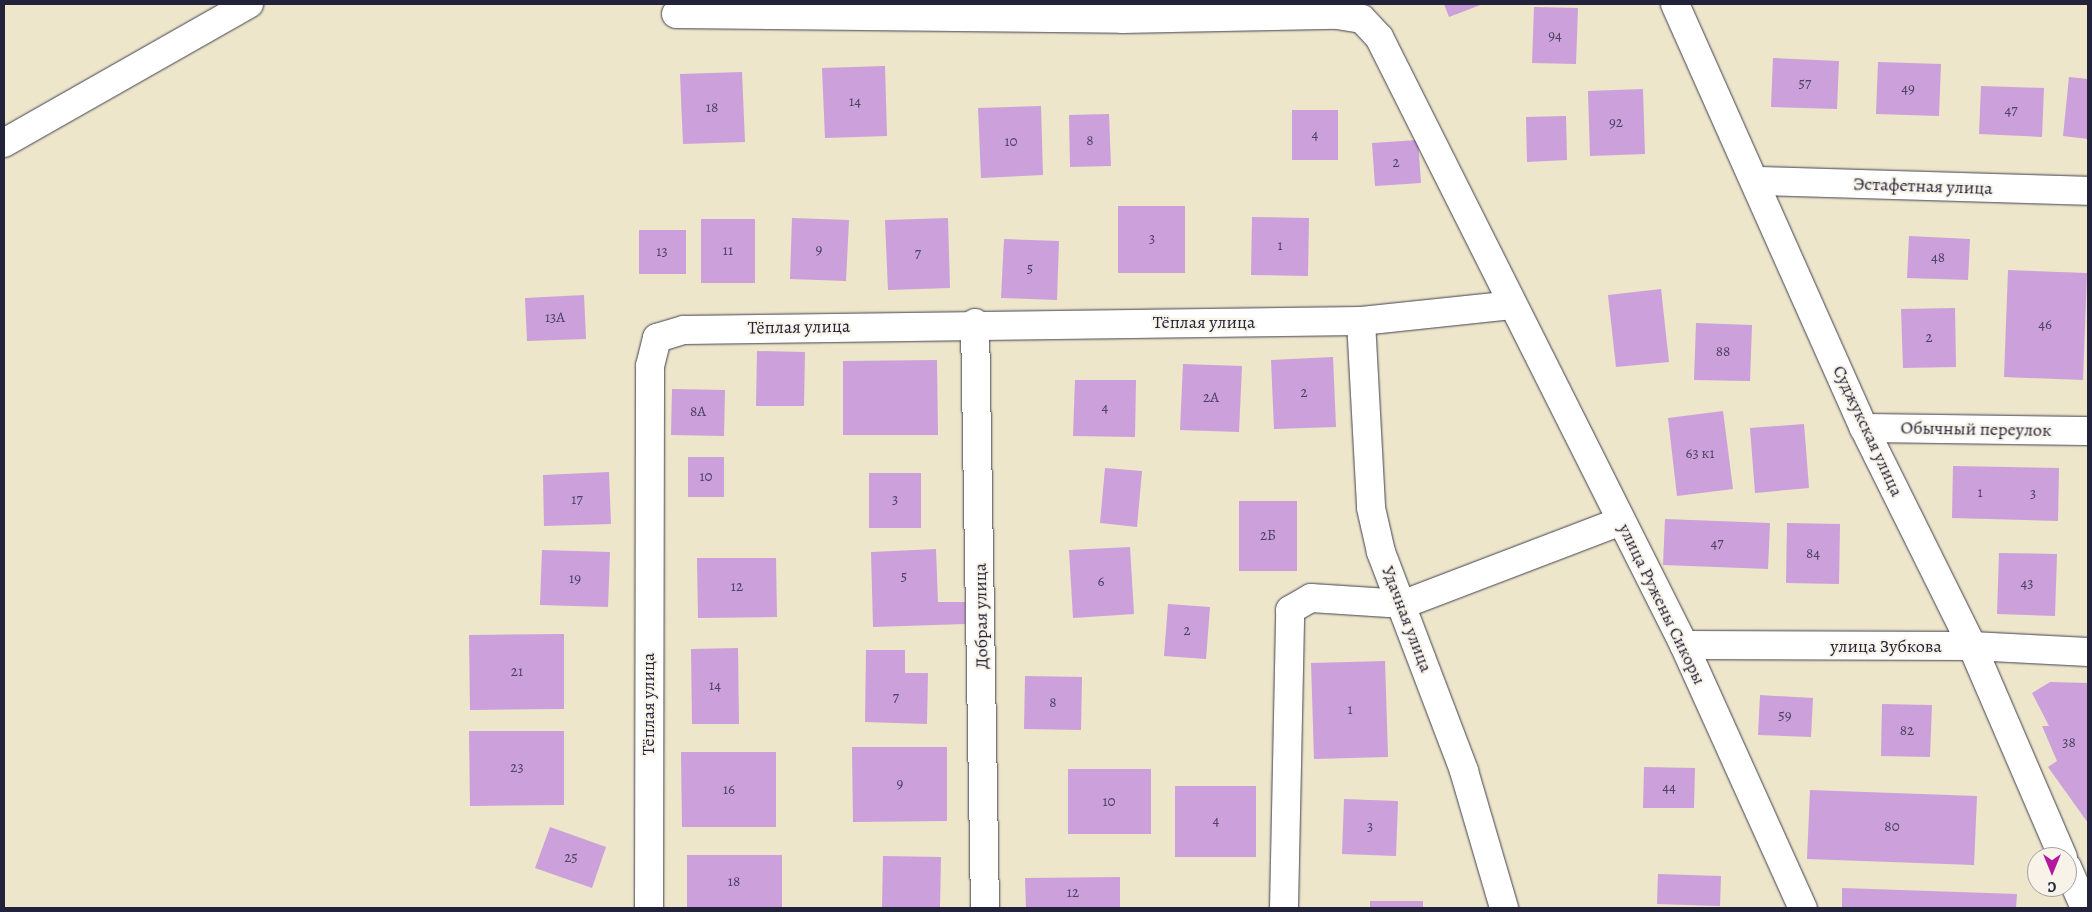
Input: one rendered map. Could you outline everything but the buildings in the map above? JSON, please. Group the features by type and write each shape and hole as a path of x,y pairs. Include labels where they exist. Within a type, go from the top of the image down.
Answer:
{"street":[{"path":"4,143 249,4"},
{"name":"Суджукская улица","path":"1675,4 1758,181 1864,428 1972,646 2058,847"},
{"path":"676,14 734,9"},
{"name":"улица Ружены Сикоры","path":"734,9 1122,19 1337,15 1362,19 1379,37 1684,645 1803,908"},
{"name":"Эстафетная улица","path":"1758,181 2088,191"},
{"name":"Тёплая улица","path":"648,908 650,366 657,338 684,330 975,323 1361,321 1512,305"},
{"name":"Удачная улица","path":"1361,321 1372,508 1381,552 1404,604 1477,810 1504,908"},
{"name":"Добрая улица","path":"975,323 985,908"},
{"name":"Обычный переулок","path":"1864,428 2088,431"},
{"path":"1284,908 1290,610 1311,598 1404,604 1621,520"},
{"name":"улица Зубкова","path":"1684,645 1972,646 2088,652"},
{"path":"2077,890 2085,908"}]}
